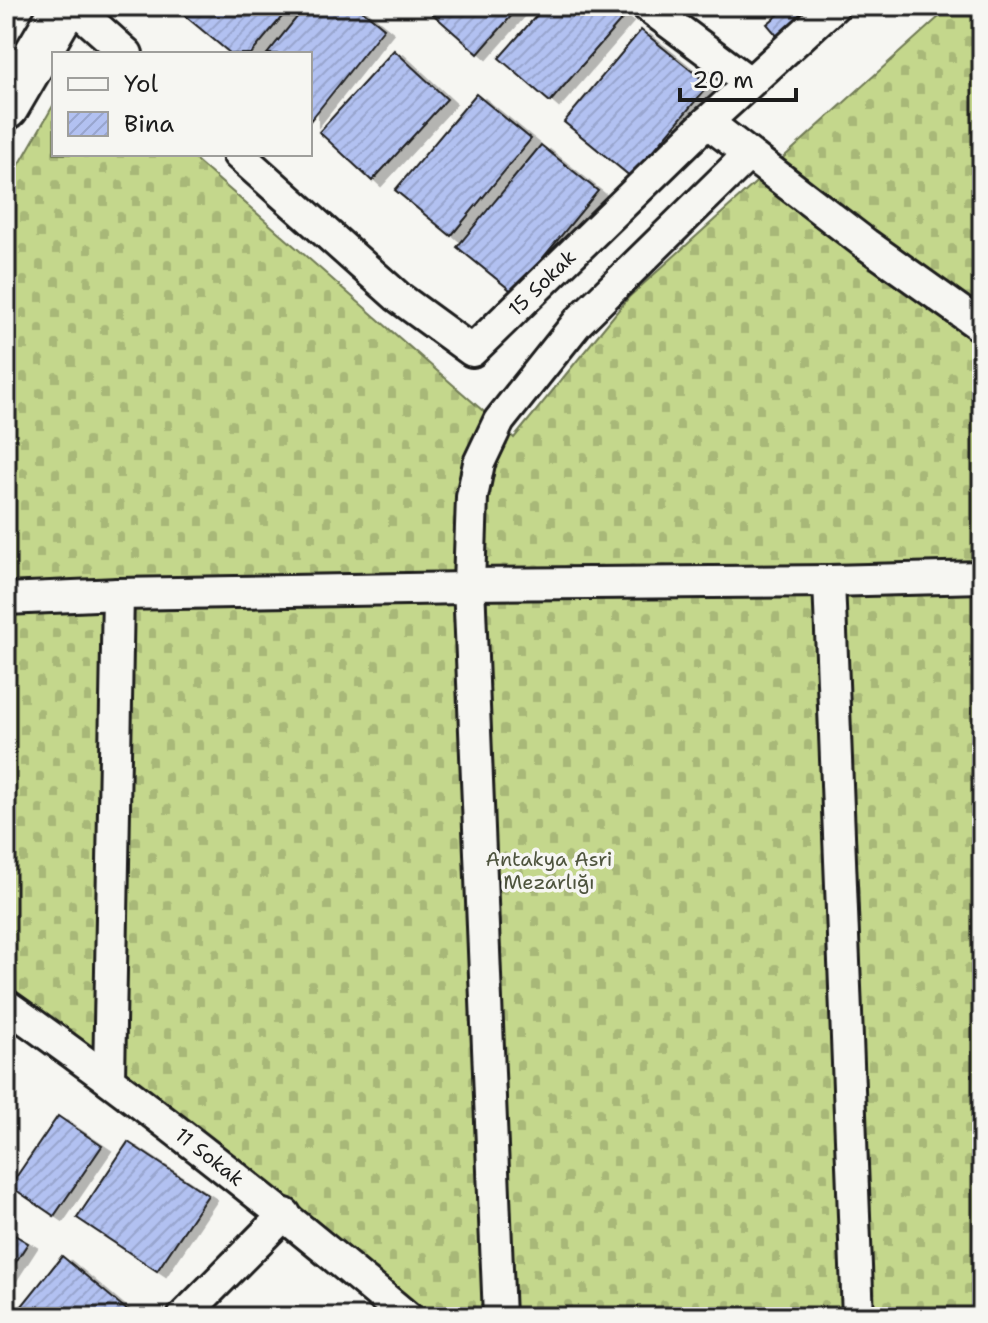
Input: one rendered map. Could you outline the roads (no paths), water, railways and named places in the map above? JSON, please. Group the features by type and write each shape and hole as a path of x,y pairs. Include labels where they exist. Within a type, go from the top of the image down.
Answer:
{"main road":[{"path":"6,107 65,6"}],"street":[{"path":"73,6 125,52"},
{"path":"647,6 749,82"},
{"name":"15 Sokak","path":"240,156 398,297 472,351 707,122 834,6"},
{"path":"707,122 982,327"},
{"path":"499,1317 469,584 472,497 479,463 499,421 578,322 748,155"},
{"path":"6,599 467,588 469,584 982,577"},
{"path":"829,581 858,1317"},
{"path":"109,1078 118,594"},
{"name":"11 Sokak","path":"6,1005 109,1078 285,1214 407,1317"},
{"path":"187,1316 285,1214"}],"park label":[{"name":"Antakya Asri Mezarlığı","path":"549,870"}]}
